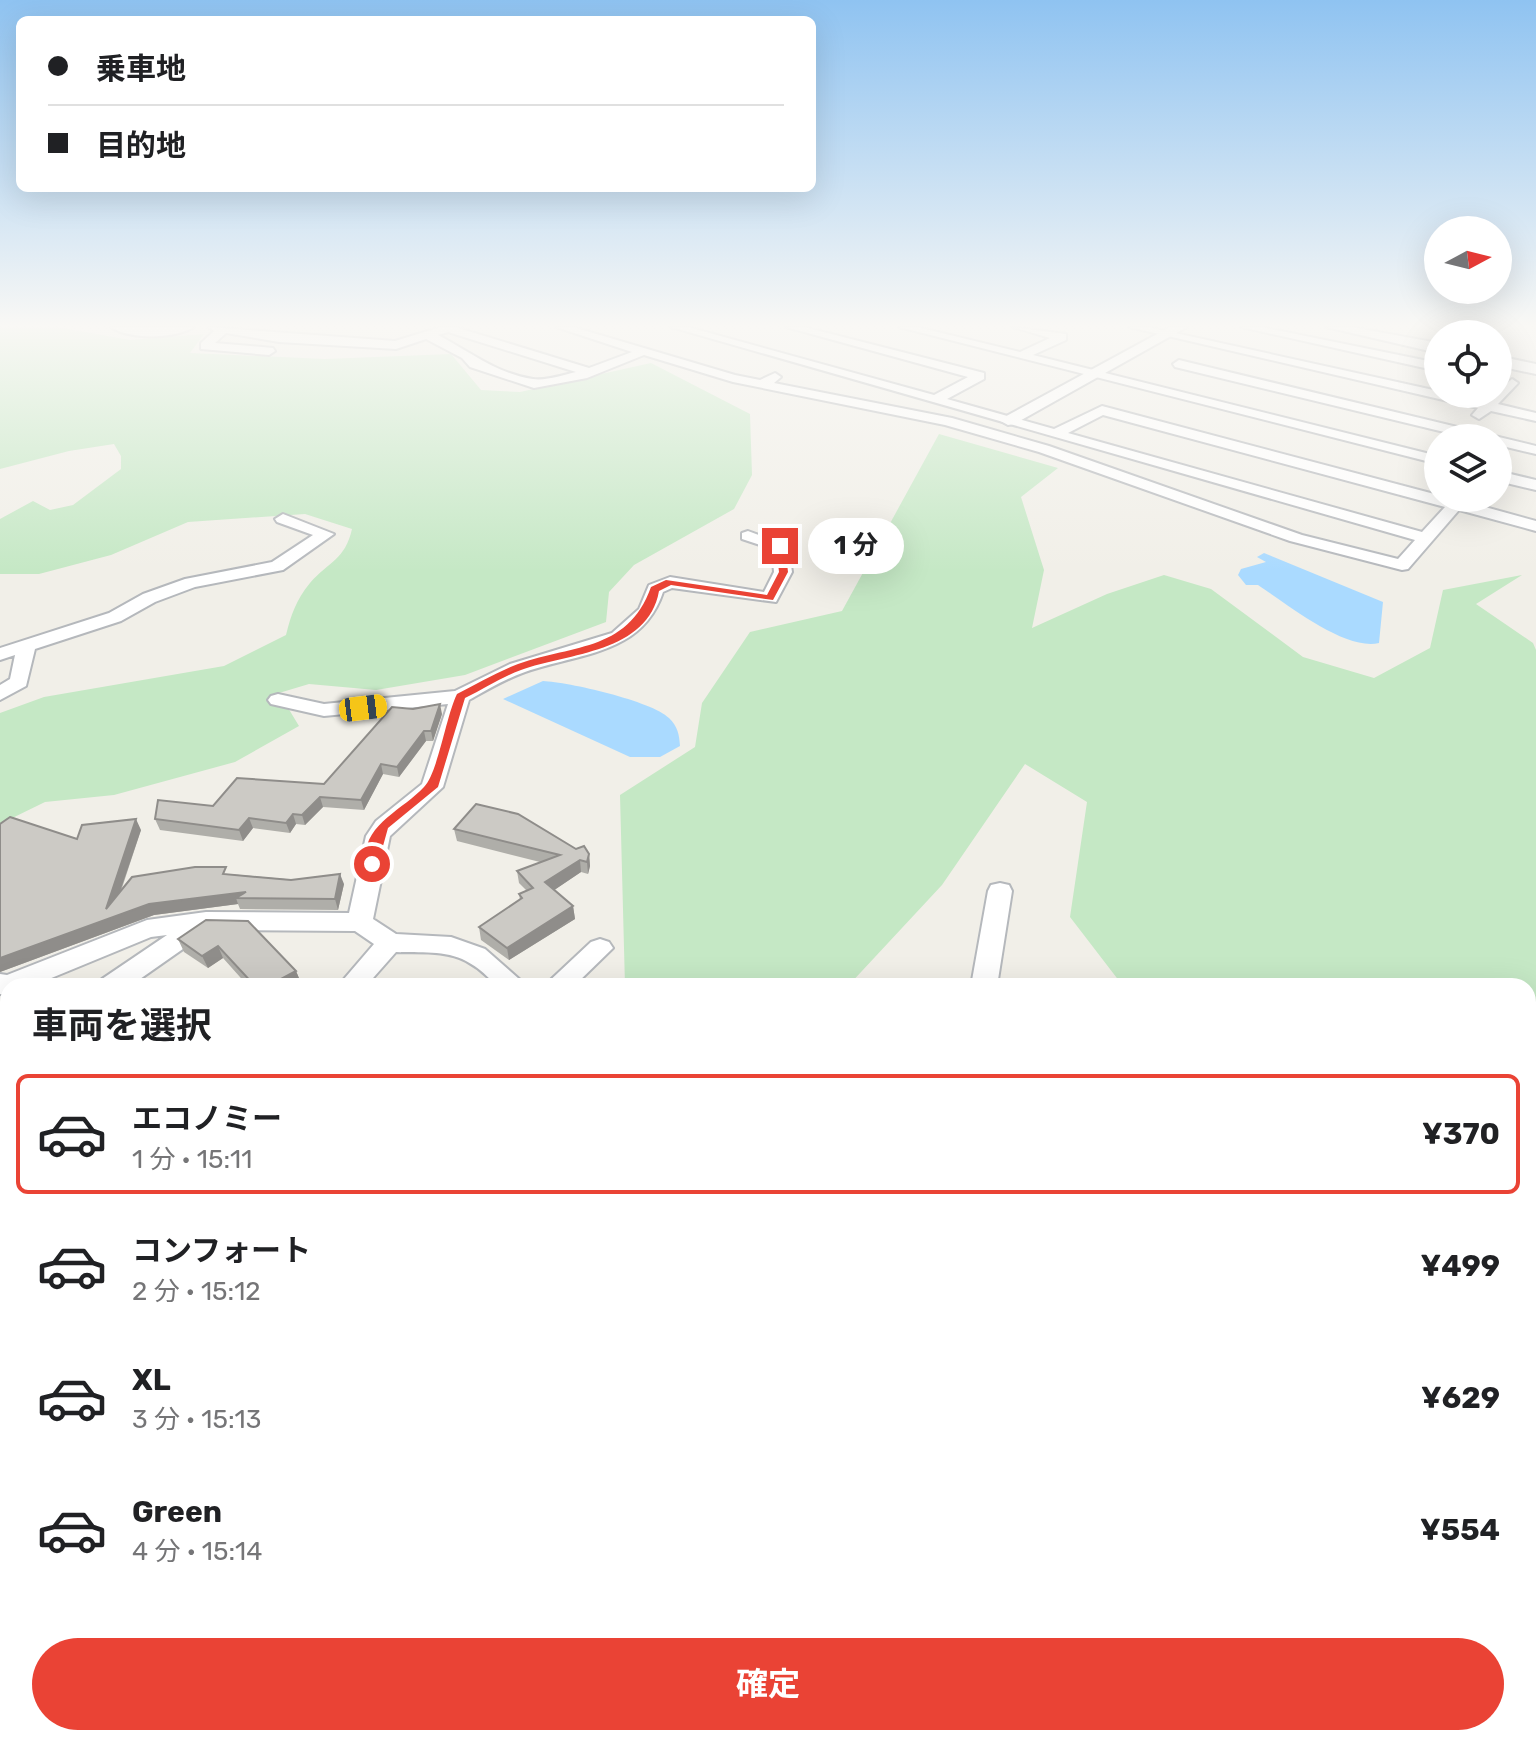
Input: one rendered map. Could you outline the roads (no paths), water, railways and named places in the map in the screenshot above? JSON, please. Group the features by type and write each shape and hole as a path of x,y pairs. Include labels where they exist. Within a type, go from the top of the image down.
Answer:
{"street":[{"path":"884,408 947,421 1044,449 1296,538 1402,565 1449,512"},
{"path":"967,408 1425,538"},
{"path":"1008,420 1030,408"},
{"path":"1249,408 1424,454"},
{"path":"1344,408 1424,427"},
{"path":"1468,424 1485,408"},
{"path":"1499,408 1536,417"},
{"path":"1055,434 1102,410 1424,496"},
{"path":"1512,444 1536,450"},
{"path":"1512,479 1536,485"},
{"path":"1485,512 1536,526"},
{"path":"0,654 115,617 191,583 277,566 326,534 283,519"},
{"path":"278,700 324,710 460,697 517,668 607,644 638,622 652,604 655,589 670,582 770,598 783,572 780,546 748,536"},
{"path":"0,694 19,682 27,644"},
{"path":"360,922 378,836 384,826 432,787 460,697"},
{"path":"985,978 1000,891"},
{"path":"123,978 206,921"},
{"path":"26,978 147,929 206,921 360,922 390,943 451,946 476,955 504,978"},
{"path":"358,978 390,943"},
{"path":"566,978 600,948"}],"water":[{"path":"1264,553 1383,602 1379,643 1365,644 1333,633 1258,585 1246,585 1238,575 1241,569 1266,562 1257,557"},
{"path":"543,681 571,685 646,705 674,724 680,746 660,757 630,757 503,699"}]}
